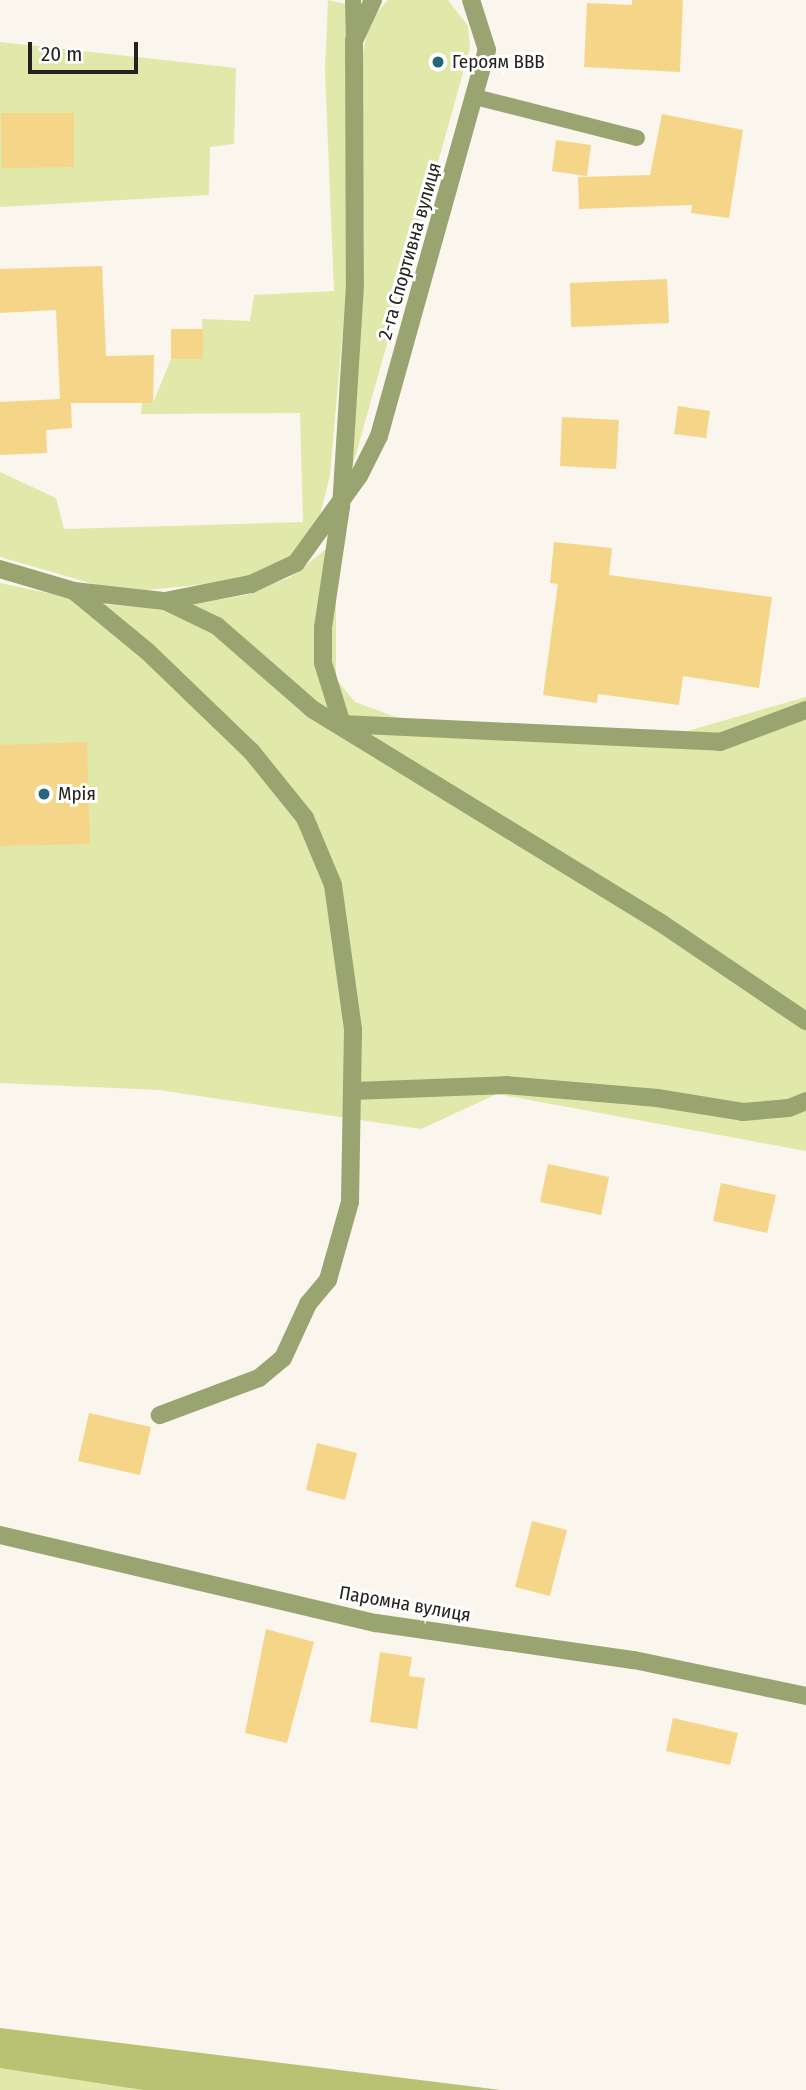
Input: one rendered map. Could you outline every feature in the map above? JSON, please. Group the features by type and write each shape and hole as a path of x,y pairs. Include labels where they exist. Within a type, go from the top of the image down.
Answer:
{"street":[{"name":"2-га Спортивна вулиця","path":"341,507 355,285 354,41 373,0"},
{"name":"2-га Спортивна вулиця","path":"165,601 251,584 296,563 341,507 379,436 487,50 471,0"},
{"path":"341,507 323,628 323,663 342,724"},
{"path":"0,569 74,591 165,601 218,626 312,709 342,724 806,1021"},
{"path":"74,591 148,652 251,751 305,818 333,885 353,1030 350,1202 328,1280 309,1304 283,1358 259,1378 160,1415"},
{"path":"342,724 720,742 806,710"},
{"path":"353,1091 506,1086 657,1098 743,1112 789,1108 806,1101"},
{"name":"Паромна вулиця","path":"0,1535 376,1623 634,1660 806,1696"}],"lane":[{"path":"353,0 354,41"},
{"path":"475,97 637,138"}],"green space":[{"path":"328,0 345,4 347,282 330,475 315,535 290,561 245,580 148,590 97,585 0,557 0,472 56,498 64,529 303,522 300,413 141,414 142,403 153,403 171,359 203,359 202,319 250,321 254,295 334,291 325,71"},
{"path":"388,0 448,0 468,26 470,48 351,472 364,242 361,63 369,22"},
{"path":"0,42 236,68 234,144 210,147 209,195 0,207"},
{"path":"345,534 336,578 336,679 355,702 401,719 684,732 806,697 806,1151 497,1094 421,1129 159,1090 0,1083 0,583 100,604 168,609 246,595 291,577"},
{"path":"0,2028 501,2090 143,2090 0,2068"},
{"path":"0,2068 30,2071 143,2090 0,2090"}],"building":[{"path":"632,0 683,0 680,72 584,67 587,3 632,5"},
{"path":"1,113 74,113 74,167 2,168"},
{"path":"662,114 743,130 729,218 691,213 692,205 579,209 578,177 650,175"},
{"path":"556,140 591,145 587,176 552,171"},
{"path":"102,266 106,356 154,355 153,403 71,403 72,428 46,430 47,453 0,455 0,402 60,399 56,310 0,313 0,269"},
{"path":"667,279 669,323 571,327 570,283"},
{"path":"171,329 203,329 203,359 171,359"},
{"path":"678,406 710,411 706,438 674,434"},
{"path":"562,417 619,420 616,469 560,466"},
{"path":"554,542 612,548 609,575 772,597 759,688 683,676 679,705 598,694 597,703 543,695 558,584 550,583"},
{"name":"Мрія","path":"87,742 90,844 0,846 0,745"},
{"path":"548,1164 609,1177 601,1215 540,1202"},
{"path":"721,1183 776,1195 767,1233 713,1221"},
{"path":"89,1413 151,1427 140,1475 78,1461"},
{"path":"317,1443 357,1453 345,1500 306,1490"},
{"path":"532,1521 567,1530 550,1596 515,1587"},
{"path":"266,1629 314,1642 287,1743 245,1733"},
{"path":"380,1652 412,1657 409,1676 425,1678 417,1729 370,1722"},
{"path":"673,1718 738,1733 730,1765 666,1751"}],"place":[{"name":"Героям ВВВ","path":"438,62"},
{"name":"Мрія","path":"44,794"}]}
